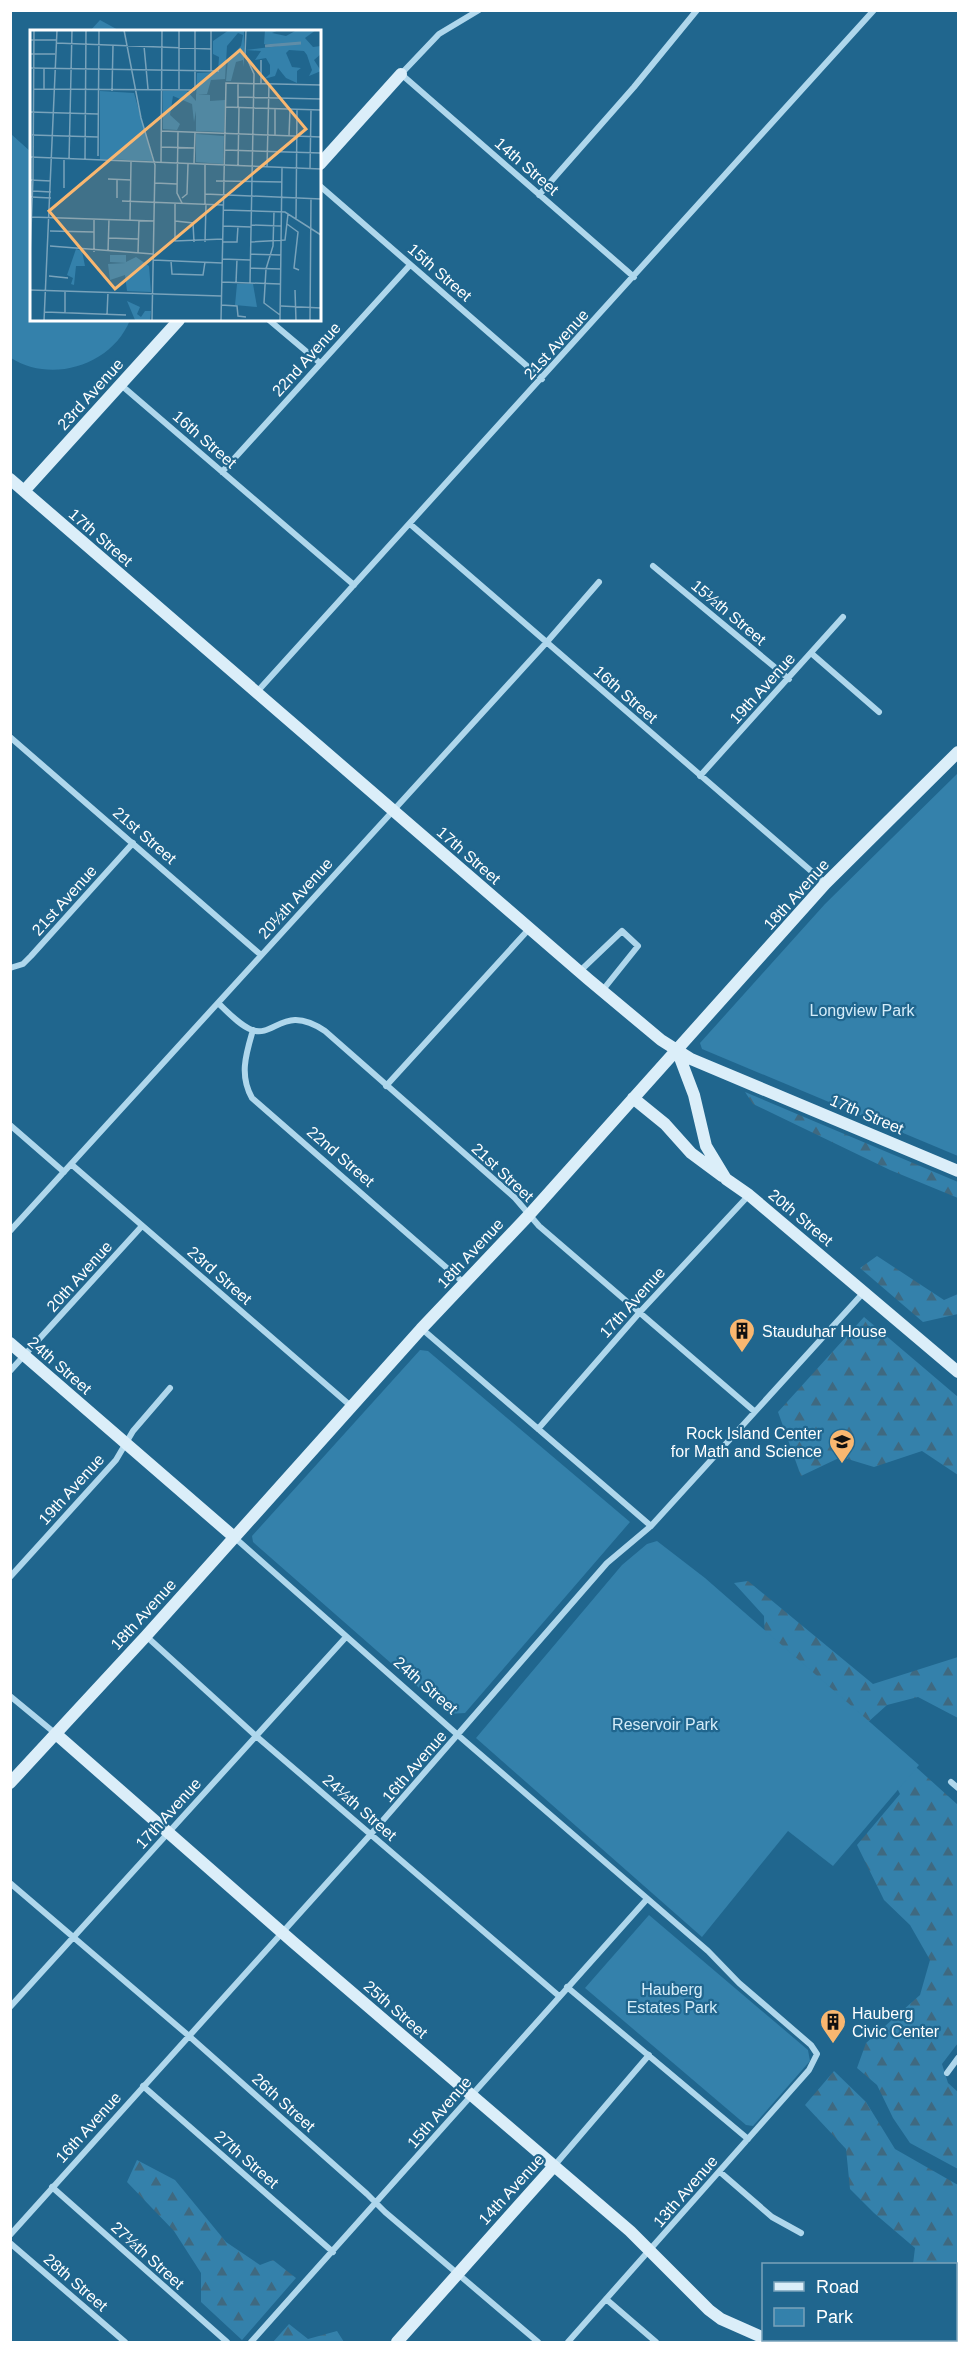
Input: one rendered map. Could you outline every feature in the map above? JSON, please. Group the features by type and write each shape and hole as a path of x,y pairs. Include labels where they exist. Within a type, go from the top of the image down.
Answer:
{"street":[{"path":"321,163 439,34 479,10"},
{"path":"540,195 697,10"},
{"name":"21st Avenue","path":"256,693 634,278 874,10"},
{"name":"14th Street","path":"401,74 634,278"},
{"name":"15th Street","path":"321,187 542,379"},
{"name":"22nd Avenue","path":"222,472 410,265"},
{"name":"23rd Avenue","path":"24,491 178,321"},
{"path":"270,321 320,363"},
{"name":"16th Street","path":"121,385 354,585"},
{"name":"17th Street","path":"10,479 529,929 661,1040 691,1059 958,1171"},
{"name":"16th Street","path":"410,524 825,884"},
{"name":"15½th Street","path":"653,566 789,679"},
{"name":"20½th Avenue","path":"10,1231 599,582"},
{"name":"19th Avenue","path":"700,776 843,617"},
{"path":"811,653 879,712"},
{"name":"21st Street","path":"10,736 261,955"},
{"name":"18th Avenue","path":"10,1783 146,1636 421,1329 529,1215 825,884 958,752"},
{"name":"21st Avenue","path":"10,968 23,964 31,956 133,843"},
{"path":"387,1086 529,929"},
{"path":"579,972 622,931 638,946 602,991"},
{"path":"218,1003 237,1020 253,1030"},
{"name":"21st Street","path":"253,1030 267,1029 292,1019 308,1021 324,1031 515,1197 539,1226 754,1411"},
{"name":"22nd Street","path":"253,1030 243,1074 244,1083 252,1098 464,1283"},
{"name":"20th Street","path":"677,1050 694,1095 706,1146 726,1179 749,1195 958,1372"},
{"path":"633,1098 665,1124 697,1158 726,1179"},
{"path":"10,1125 64,1172"},
{"name":"23rd Street","path":"71,1164 352,1407"},
{"name":"17th Avenue","path":"538,1429 640,1312 749,1195"},
{"name":"20th Avenue","path":"10,1371 142,1226"},
{"name":"16th Avenue","path":"10,2235 459,1736 607,1563 651,1526 865,1292"},
{"path":"421,1329 651,1526"},
{"name":"24th Street","path":"10,1343 708,1951 739,1983 811,2045 818,2054"},
{"name":"19th Avenue","path":"10,1577 116,1460 133,1431 170,1388"},
{"name":"24½th Street","path":"146,1636 256,1736 559,1996"},
{"name":"17th Avenue","path":"10,2007 346,1637"},
{"name":"25th Street","path":"10,1696 650,2250 709,2310 722,2319 762,2337"},
{"path":"951,1782 958,1787"},
{"name":"26th Street","path":"10,1883 189,2036 376,2203 538,2343"},
{"name":"15th Avenue","path":"251,2343 647,1899"},
{"path":"567,1987 748,2139"},
{"name":"13th Avenue","path":"568,2343 809,2070 818,2054"},
{"name":"14th Avenue","path":"396,2343 554,2166 649,2055"},
{"path":"947,2073 958,2058"},
{"name":"27th Street","path":"143,2086 333,2252"},
{"path":"720,2172 772,2217 787,2228 801,2233"},
{"name":"27½th Street","path":"52,2187 226,2343"},
{"name":"28th Street","path":"10,2243 125,2343"},
{"path":"606,2299 656,2343"}],"green space":[{"path":"100,20 118,30 91,30"},
{"path":"11,134 30,151 30,321 129,321 110,349 79,366 44,369 27,366 11,358"},
{"name":"Longview Park","path":"958,773 958,1156 702,1049 700,1043 825,904"},
{"path":"745,1092 958,1182 958,1198 890,1170 753,1104"},
{"path":"877,1256 944,1300 958,1294 958,1314 923,1322 860,1268"},
{"path":"864,1317 958,1397 958,1475 922,1451 874,1467 841,1457 801,1476 778,1412"},
{"path":"420,1350 428,1351 630,1522 465,1713 449,1714 253,1542 252,1536"},
{"name":"Reservoir Park","path":"657,1541 705,1578 919,1765 833,1866 788,1831 702,1937 476,1738 622,1565 647,1544"},
{"path":"748,1581 873,1684 958,1657 958,1718 918,1697 887,1705 867,1723 958,1805 958,2043 942,2064 948,2083 958,2092 958,2169 910,2143 893,2118 877,2085 857,2068 866,2043 920,1995 930,1960 910,1925 884,1900 857,1845 900,1794 884,1762 765,1644 764,1616 734,1583"},
{"name":"Hauberg Estates Park","path":"649,1915 808,2050 810,2061 753,2126 746,2125 585,1988"},
{"path":"834,2071 866,2102 895,2149 958,2185 958,2342 916,2341 957,2341 957,2263 913,2263 915,2248 850,2189 846,2149 805,2105"},
{"path":"137,2160 175,2180 226,2242 260,2265 273,2260 296,2278 242,2340 201,2302 201,2273 174,2231 127,2182"},
{"path":"289,2324 308,2339 337,2331 344,2342 273,2342"}],"place":[{"name":"Stauduhar House","path":"742,1354"},
{"name":"Rock Island Center for Math and Science","path":"842,1465"},
{"name":"Hauberg Civic Center","path":"833,2045"}]}
